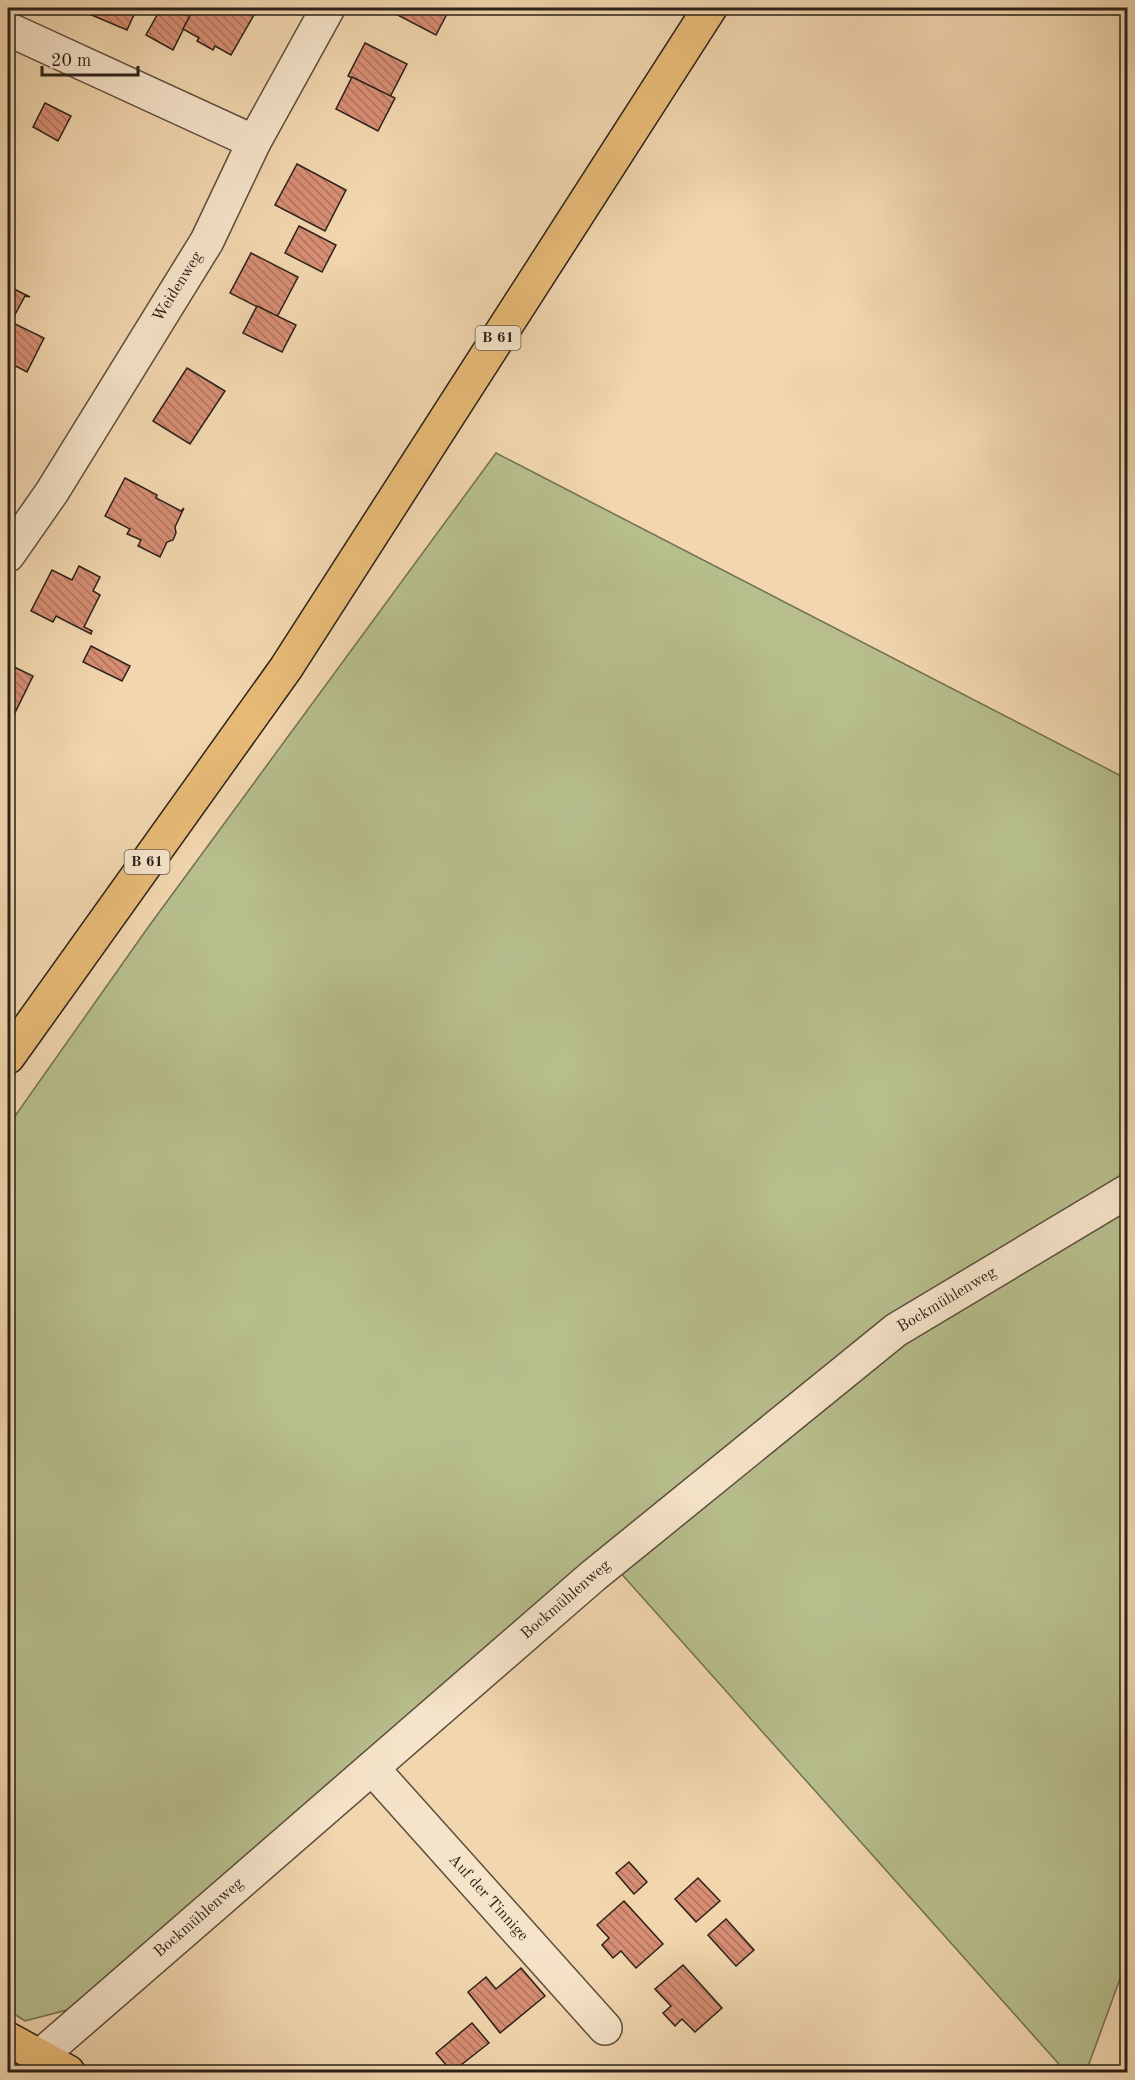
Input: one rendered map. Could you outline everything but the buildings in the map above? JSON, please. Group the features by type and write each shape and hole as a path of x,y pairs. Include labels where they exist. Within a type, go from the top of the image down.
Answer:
{"main road":[{"name":"B 61","path":"8,1057 286,668 710,8"},
{"path":"8,2039 68,2073"}],"street":[{"name":"Weidenweg","path":"8,555 52,492 207,241 254,142 328,8"},
{"path":"8,29 254,142"},
{"name":"Bockmühlenweg","path":"39,2056 593,1576 896,1330 1128,1191"},
{"name":"Auf der Tinnige","path":"372,1768 605,2028"}],"green space":[{"path":"496,453 1127,779 1128,1957 1086,2072 1066,2072 602,1552 67,2010 25,2021 8,2010 8,1126 149,926"}]}
